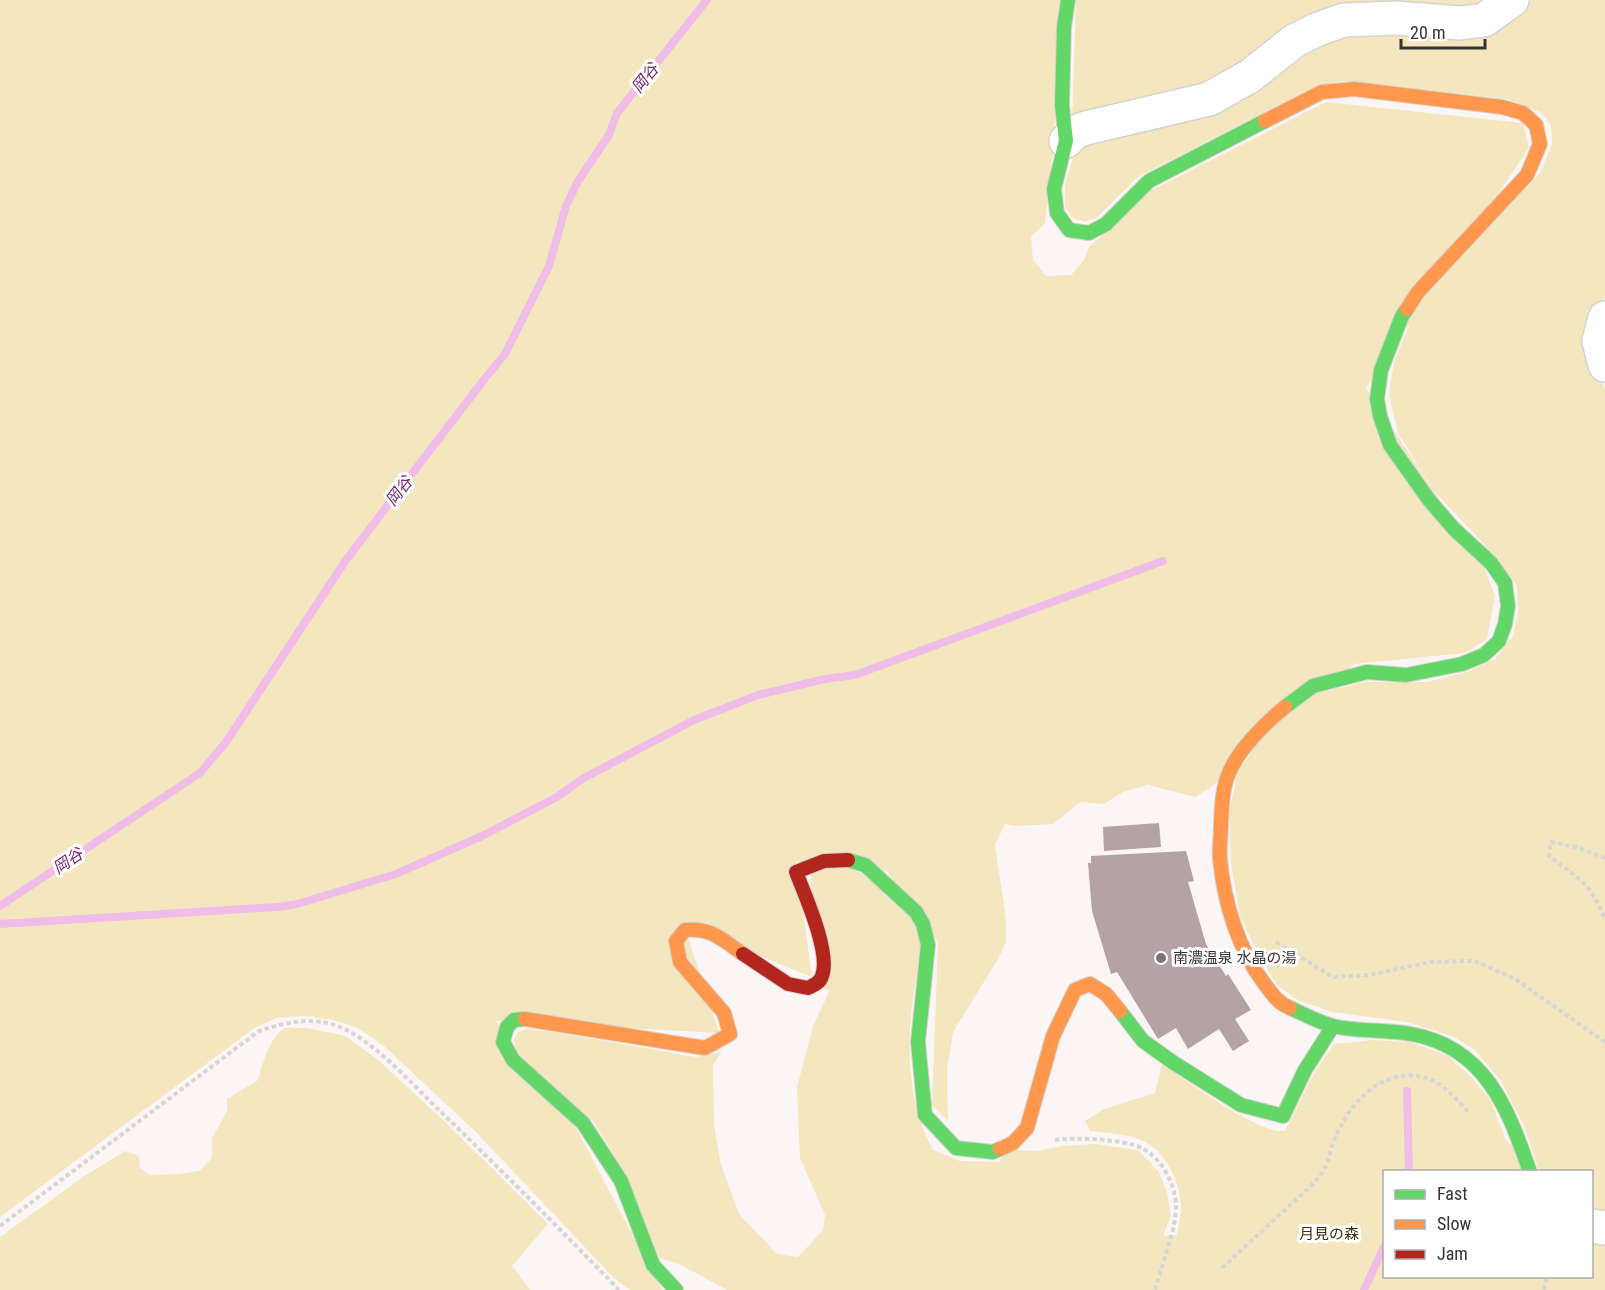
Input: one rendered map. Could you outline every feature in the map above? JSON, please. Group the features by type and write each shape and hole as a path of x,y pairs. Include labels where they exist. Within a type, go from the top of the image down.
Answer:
{"street":[{"path":"1068,0 1064,27 1062,105 1066,141 1054,189 1057,213 1069,230 1089,233 1106,224 1149,181 1322,92 1354,89 1502,107 1523,113 1536,125 1540,144 1527,175 1418,292 1402,316 1381,370 1377,399 1390,445 1429,500 1454,529 1491,563 1504,583 1508,606 1506,624 1499,641 1484,655 1462,664 1406,675 1366,672 1313,686 1274,716 1238,756 1228,774 1222,798 1220,859 1232,921 1257,974 1280,1004 1333,1026 1411,1034 1444,1043 1472,1062 1488,1079 1502,1101 1516,1131 1529,1170"},
{"path":"1066,141 1074,132 1086,128 1209,99 1250,76 1294,41 1344,20 1396,18 1460,23 1484,20 1512,0"},
{"path":"1605,318 1599,341 1605,365"},
{"path":"676,1290 653,1265 621,1182 583,1123 513,1060 503,1042 507,1027 514,1020 530,1019 560,1026 705,1048 730,1034 724,1013 680,962 676,941 685,930 702,929 714,934 788,984 808,988 818,983 823,975 824,961 818,932 796,872 824,861 847,860 865,865 916,912 924,924 928,945 918,1042 925,1115 956,1148 993,1152 1013,1143 1027,1128 1053,1036 1075,990 1090,984 1106,994 1143,1041 1174,1063 1241,1105 1283,1116 1305,1070 1333,1026"}],"path":[{"path":"1605,858 1576,847 1551,842 1549,856 1590,888 1598,900 1605,920"},
{"path":"1232,921 1258,932 1333,976 1369,975 1430,962 1475,961 1515,979 1605,1042"},
{"path":"0,1226 259,1030 283,1023 314,1020 340,1027 378,1051 531,1199 619,1290"},
{"path":"1222,1268 1314,1183 1325,1169 1334,1138 1346,1116 1365,1094 1383,1080 1403,1075 1426,1078 1445,1088 1476,1119"},
{"path":"1013,1143 1027,1146 1060,1140 1097,1139 1140,1147 1156,1158 1165,1171 1176,1203 1175,1218 1155,1290"}],"green space":[{"path":"0,0 1060,0 1054,141 1045,223 1031,236 1033,260 1046,276 1071,275 1084,260 1089,247 1152,190 1326,102 1523,123 1529,148 1366,388 1484,567 1495,596 1487,639 1465,653 1354,664 1211,787 1195,797 1148,785 1123,792 1104,804 1080,802 1053,824 1014,826 1005,824 995,845 1006,920 1006,943 953,1032 947,1069 948,1121 932,1105 938,942 887,871 796,861 812,977 684,925 719,1033 496,1021 577,1130 662,1290 630,1290 615,1279 475,1131 385,1047 358,1028 333,1020 305,1016 277,1018 256,1027 0,1217"},
{"path":"1076,0 1496,0 1483,11 1392,9 1202,91 1072,121"},
{"name":"月見の森","path":"1525,0 1605,0 1605,297 1593,322 1589,342 1592,363 1605,388 1605,1290 727,1290 679,1264 660,1258 654,1249 628,1178 594,1122 516,1054 514,1039 518,1032 527,1029 696,1057 721,1052 713,1066 714,1123 720,1162 739,1214 777,1254 798,1257 823,1230 825,1215 800,1158 797,1087 813,1026 830,990 822,988 829,975 831,962 825,932 814,902 811,874 823,869 845,867 874,882 905,910 919,934 919,966 911,1018 911,1076 918,1113 933,1150 960,1161 999,1162 1003,1155 1014,1150 1037,1151 1062,1146 1095,1144 1138,1150 1159,1172 1167,1192 1171,1215 1163,1236 1177,1235 1181,1201 1176,1180 1165,1160 1150,1145 1141,1140 1090,1131 1085,1121 1104,1109 1155,1093 1162,1064 1241,1116 1273,1130 1285,1131 1313,1075 1334,1044 1373,1040 1411,1042 1448,1056 1472,1078 1491,1101 1505,1138 1533,1170 1383,1170 1383,1278 1593,1278 1593,1170 1539,1170 1525,1128 1501,1081 1475,1050 1452,1036 1407,1022 1332,1012 1298,1000 1278,986 1260,958 1240,916 1231,863 1229,812 1238,771 1259,742 1285,717 1318,693 1366,682 1427,682 1470,671 1495,659 1513,636 1518,612 1517,586 1494,555 1434,491 1398,433 1389,395 1394,362 1410,323 1425,296 1540,173 1552,144 1551,126 1542,113 1508,99 1343,81 1319,86 1139,176 1096,218 1085,222 1072,218 1065,206 1065,184 1075,150 1092,134 1201,109 1221,101 1314,41 1345,28 1393,24 1455,30 1478,29 1495,23"},
{"path":"285,1028 307,1028 345,1036 377,1059 442,1119 548,1224 512,1266 530,1290 0,1290 0,1237 83,1177 125,1151 139,1156 140,1168 150,1175 199,1171 212,1158 212,1138 227,1111 227,1099 258,1080 271,1044 279,1032"}],"building":[{"path":"1159,823 1161,847 1104,851 1103,827"},
{"name":"南濃温泉 水晶の湯","path":"1186,851 1194,881 1188,882 1206,944 1251,1010 1235,1019 1249,1041 1233,1051 1219,1029 1188,1049 1176,1028 1158,1039 1117,972 1111,974 1092,911 1088,863 1091,863 1091,856"}],"waterway":[{"name":"岡谷","path":"0,906 200,773 226,742 346,560 505,354 549,266 566,206 578,181 609,135 617,113 707,0"},
{"path":"0,924 278,907 297,904 396,874 482,836 557,797 582,779 694,720 758,695 825,679 855,675 1163,561"},
{"path":"1407,1091 1409,1170"},
{"path":"1364,1290 1383,1249"}],"traffic: fast":[{"path":"1068,0 1064,27 1062,105 1066,141 1054,189 1057,213 1069,230 1089,233 1106,224 1149,181 1265,121"},
{"path":"1285,707 1313,686 1367,672 1406,675 1462,664 1484,655 1499,641 1505,624 1508,606 1505,583 1491,563 1454,529 1429,500 1390,445 1380,416 1377,399 1381,370 1402,316 1407,309"},
{"path":"848,860 865,865 916,912 923,924 928,945 918,1042 925,1115 956,1148 993,1152 1000,1149"},
{"path":"1290,1008 1333,1026 1411,1034 1436,1041 1458,1052 1490,1084 1513,1125 1529,1170"},
{"path":"1120,1011 1143,1041 1174,1063 1241,1105 1283,1116 1305,1070 1333,1026"},
{"path":"525,1019 514,1020 507,1027 503,1042 513,1060 583,1123 621,1181 653,1265 676,1290"}],"traffic: slow":[{"path":"1265,121 1322,92 1354,89 1502,107 1523,113 1536,125 1540,144 1527,175 1418,292 1407,309"},
{"path":"1285,707 1253,737 1229,773 1223,798 1220,855 1225,892 1240,940 1255,970 1270,991 1290,1008"},
{"path":"525,1019 705,1048 730,1034 724,1013 680,962 676,941 685,930 703,931 716,936 743,954"},
{"path":"1000,1149 1013,1143 1027,1128 1053,1036 1075,990 1090,984 1106,994 1120,1011"}],"traffic: jam":[{"path":"743,954 788,984 808,988 818,982 824,966 823,953 816,924 796,872 824,861 848,860"}],"place":[{"name":"南濃温泉 水晶の湯","path":"1161,958"}]}
